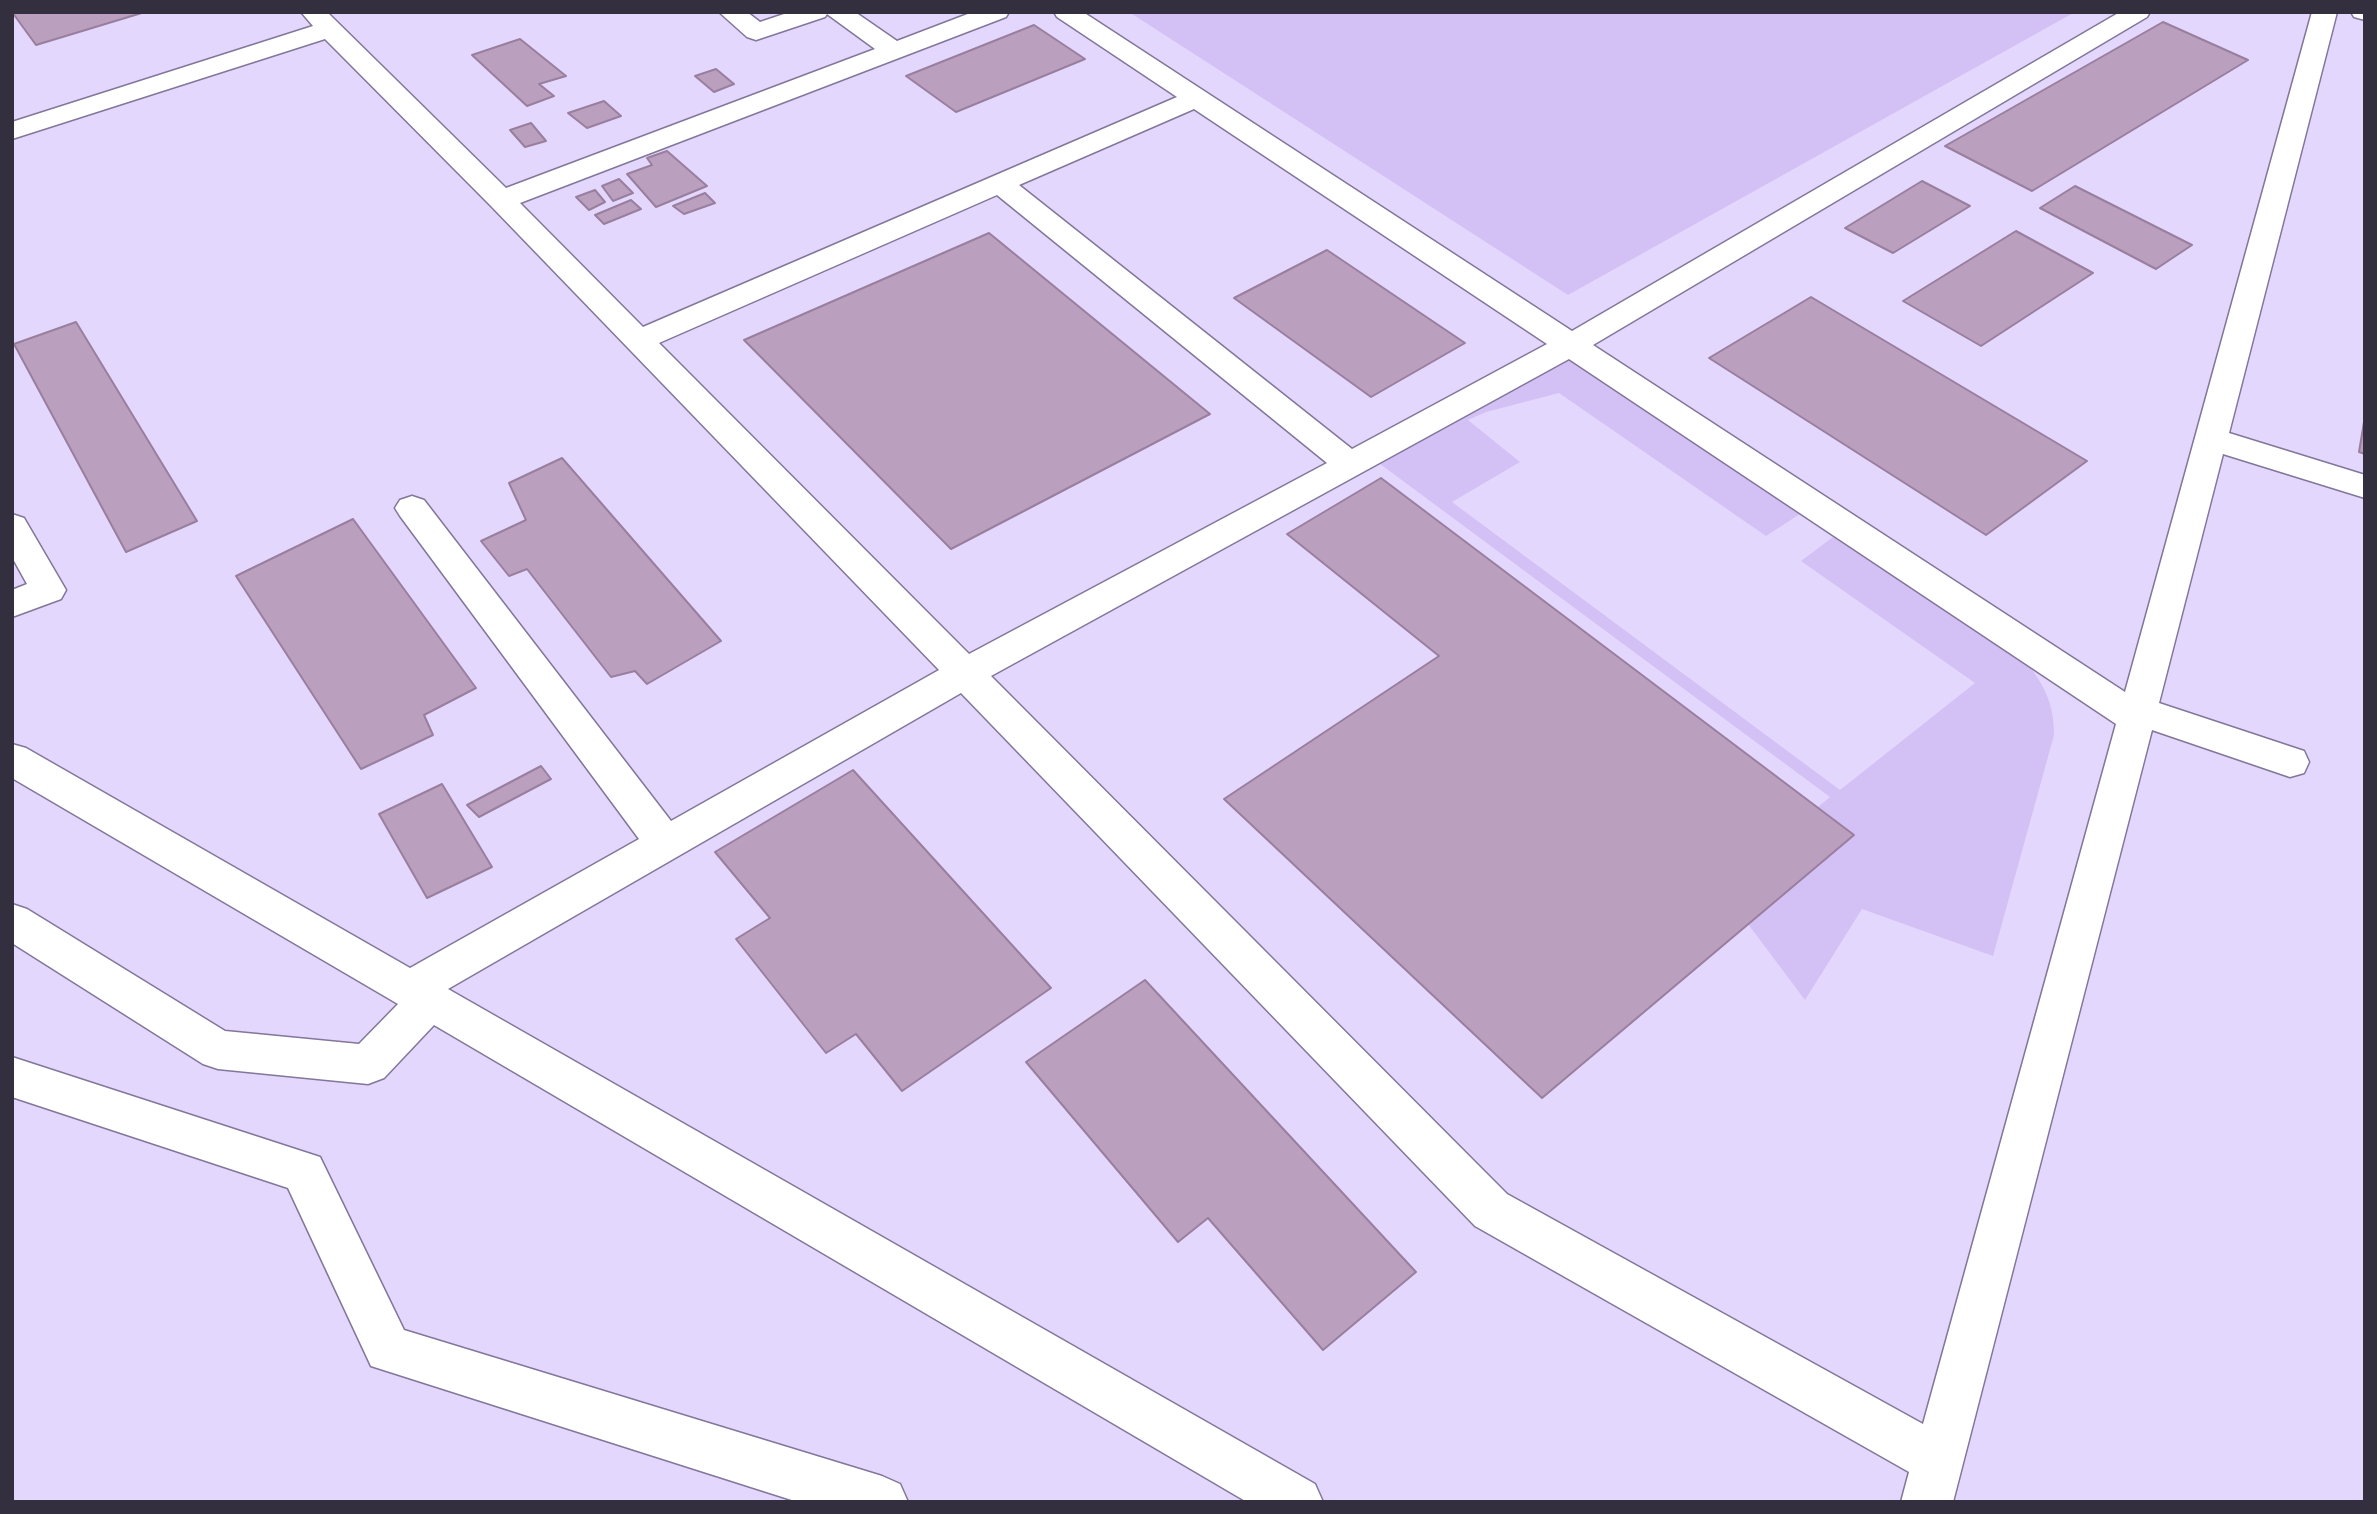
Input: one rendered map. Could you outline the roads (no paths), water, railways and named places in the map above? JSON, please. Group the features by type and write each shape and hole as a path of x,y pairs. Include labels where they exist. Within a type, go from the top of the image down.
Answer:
{"lane":[{"path":"731,12 756,32 816,12"},
{"path":"838,12 894,51"},
{"path":"501,200 997,12"},
{"path":"1066,12 2136,714 2290,762"},
{"path":"12,921 218,1050 368,1064 420,995 666,843 965,673 1570,345 2138,12"},
{"path":"1927,1502 2325,12"},
{"path":"12,131 321,21 639,340 1491,1210 1938,1460"},
{"path":"639,340 1197,98"},
{"path":"1000,184 1350,464"},
{"path":"2211,439 2365,487"},
{"path":"412,508 666,843"},
{"path":"12,526 48,590 12,604"},
{"path":"12,759 1297,1502"},
{"path":"12,1077 304,1172 388,1349 882,1502"}]}
